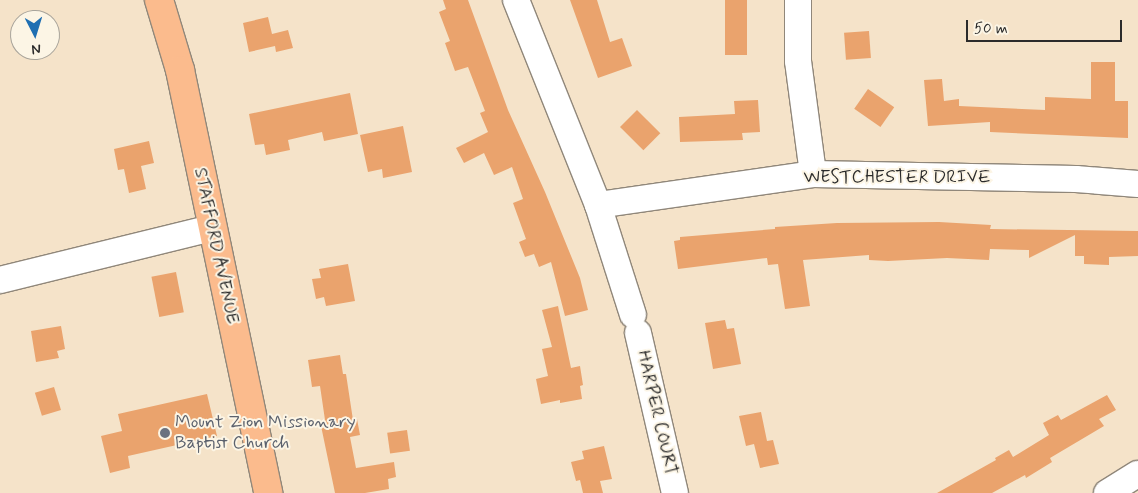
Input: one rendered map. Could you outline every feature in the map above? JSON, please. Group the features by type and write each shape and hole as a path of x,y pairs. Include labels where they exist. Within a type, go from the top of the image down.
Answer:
{"main road":[{"name":"STAFFORD AVENUE","path":"159,0 180,70 268,493"}],"street":[{"name":"HARPER COURT","path":"516,0 598,205 636,324 674,493"},
{"path":"798,0 798,61 813,174"},
{"name":"WESTCHESTER DRIVE","path":"598,205 813,174 1076,179 1138,184"},
{"path":"0,280 212,228"},
{"path":"1107,493 1138,474"}],"building":[{"path":"443,0 468,0 508,110 545,192 580,278 588,310 565,316 551,262 539,267 534,254 525,257 519,242 526,239 513,203 523,199 512,167 494,175 484,153 464,163 456,148 488,132 480,113 485,111 468,67 455,71 445,43 450,41 439,12 446,9"},
{"path":"570,0 597,0 610,42 622,38 632,66 598,78"},
{"path":"725,0 747,0 747,55 725,55"},
{"path":"268,17 272,34 288,30 293,48 276,52 275,46 249,52 243,23"},
{"path":"869,31 871,58 846,60 844,33"},
{"path":"1091,62 1115,62 1115,101 1128,101 1128,138 990,132 990,122 928,126 924,80 942,79 944,101 959,99 959,106 1045,110 1045,97 1091,99"},
{"path":"868,89 894,107 880,127 854,109"},
{"path":"350,93 358,134 324,141 322,132 288,140 290,150 266,155 264,144 255,145 249,114"},
{"path":"758,100 760,132 742,133 743,140 680,142 679,117 735,114 734,101"},
{"path":"637,110 660,133 643,150 620,127"},
{"path":"403,126 412,172 383,178 382,169 368,172 360,135"},
{"path":"149,141 154,163 141,166 146,189 129,193 124,169 118,170 114,149"},
{"path":"939,222 991,225 990,229 1138,231 1138,256 1109,257 1109,265 1084,264 1084,256 1075,256 1075,235 1029,258 1029,250 990,249 989,260 947,258 888,261 869,260 869,255 803,260 810,306 785,309 778,264 768,265 767,258 678,269 674,241 680,240 680,237 775,229 775,227 837,223"},
{"path":"348,264 355,301 326,306 324,297 316,299 312,279 321,278 319,269"},
{"path":"176,272 184,312 159,317 151,277"},
{"path":"558,306 571,368 580,366 583,385 580,386 582,399 560,403 560,400 541,404 536,379 548,376 542,349 552,347 542,310"},
{"path":"725,320 727,329 734,328 741,364 713,369 705,323"},
{"path":"61,326 65,349 57,351 59,358 36,362 31,331"},
{"path":"340,355 343,374 346,374 353,420 357,419 360,435 350,437 356,468 394,462 396,477 388,479 389,489 365,493 335,493 320,421 325,420 320,386 312,387 308,360"},
{"path":"54,387 61,410 42,416 35,393"},
{"name":"Mount Zion Missionary Baptist Church","path":"207,394 217,436 128,456 130,468 110,473 101,436 122,431 118,414"},
{"path":"1107,395 1116,410 1099,419 1104,426 1050,458 1052,462 1026,478 1025,475 992,493 937,493 996,460 995,458 1009,450 1013,457 1049,435 1043,423 1058,415 1061,420"},
{"path":"761,412 767,441 773,440 779,464 760,468 754,444 746,446 739,416"},
{"path":"407,430 410,451 390,454 387,433"},
{"path":"604,446 612,479 600,481 603,493 583,493 580,480 576,481 571,462 584,459 582,451"}],"place":[{"name":"Mount Zion Missionary Baptist Church","path":"165,433"}]}
